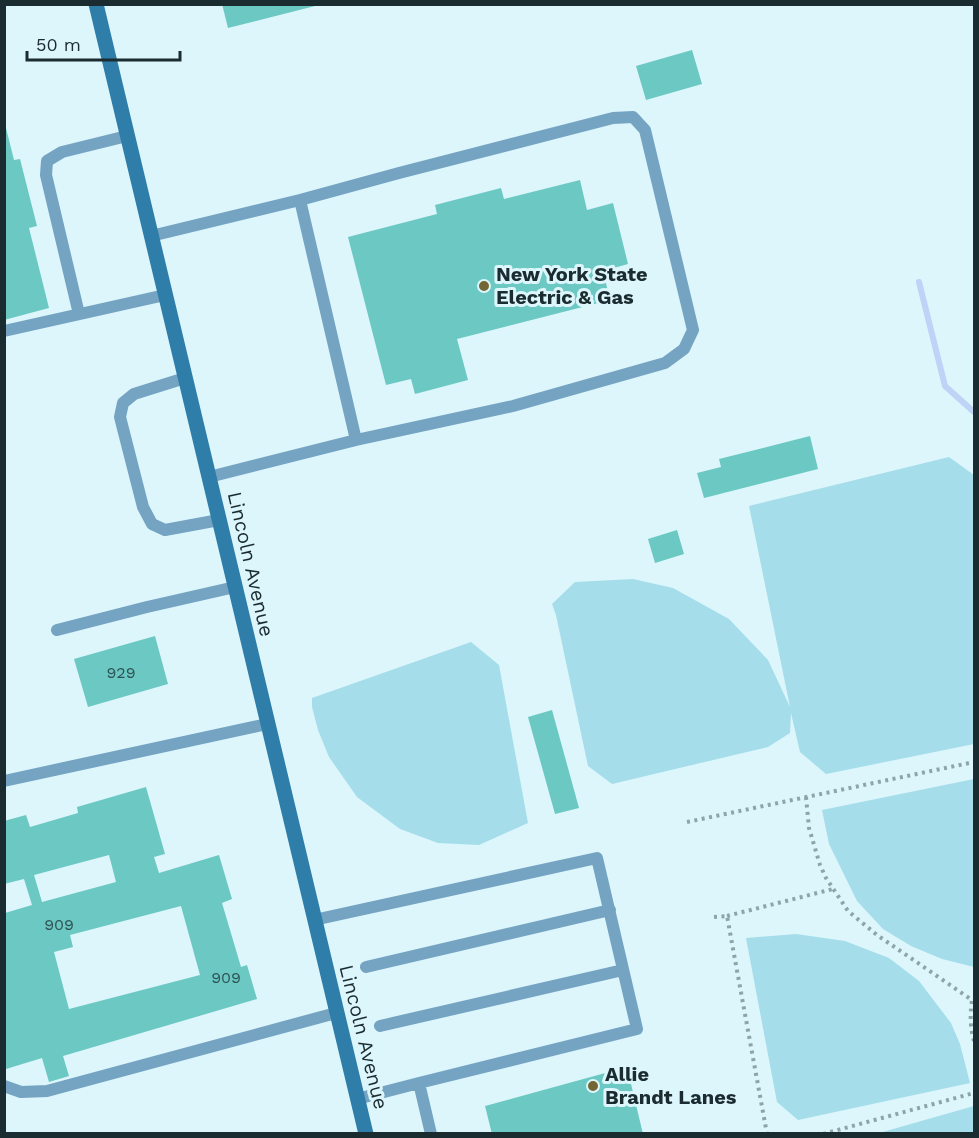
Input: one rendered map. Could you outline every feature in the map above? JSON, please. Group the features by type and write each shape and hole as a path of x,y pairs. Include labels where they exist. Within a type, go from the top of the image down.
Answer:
{"street":[{"name":"Lincoln Avenue","path":"96,4 366,1134"}],"lane":[{"path":"151,236 300,200 613,118 633,117 645,130 693,330 684,349 665,363 513,406 356,440 209,477"},
{"path":"79,314 46,175 47,161 62,152 127,136"},
{"path":"300,200 356,440"},
{"path":"4,331 165,295"},
{"path":"185,378 134,394 123,403 120,417 143,507 152,524 165,530 219,520"},
{"path":"57,630 235,587"},
{"path":"4,781 267,724"},
{"path":"314,920 597,858 610,910 636,1029 357,1099"},
{"path":"366,967 610,910"},
{"path":"380,1026 623,969"},
{"path":"4,1086 21,1092 47,1091 336,1012"},
{"path":"419,1083 431,1134"}],"path":[{"path":"687,822 975,762"},
{"path":"806,797 809,828 820,865 848,911 877,935 973,999 970,1025 975,1041"},
{"path":"714,917 727,916 833,889"},
{"path":"727,916 767,1134"},
{"path":"823,1134 975,1093"}],"shaded area":[{"path":"949,457 974,475 974,744 826,774 800,752 791,713 790,733 768,747 612,784 588,766 552,604 575,582 633,579 673,588 729,619 768,660 790,707 749,506"},
{"path":"471,642 499,665 528,823 479,845 438,843 400,829 357,797 329,757 318,730 312,698"},
{"path":"974,779 974,967 942,959 911,946 883,929 857,901 829,844 822,810"},
{"path":"796,934 845,941 889,958 919,981 951,1023 960,1044 970,1083 798,1120 777,1102 746,938"},
{"path":"974,1106 974,1133 879,1133"}],"building":[{"path":"222,4 319,4 319,5 228,28"},
{"path":"692,50 702,84 646,100 636,66"},
{"path":"5,124 14,160 20,159 37,226 29,228 49,308 4,320"},
{"name":"New York State Electric & Gas","path":"580,180 587,210 613,203 628,264 603,271 610,300 457,339 468,380 415,394 411,379 386,385 348,237 437,214 435,205 501,188 504,199"},
{"path":"810,436 818,469 704,498 697,473 721,467 719,459"},
{"path":"677,530 684,554 655,563 648,539"},
{"path":"155,636 168,684 88,707 74,659"},
{"path":"552,710 579,808 555,814 528,717"},
{"path":"146,787 165,854 154,857 159,873 219,855 232,899 222,903 241,967 247,965 257,999 63,1056 69,1076 49,1082 42,1058 6,1069 5,913 32,905 24,879 4,884 4,821 26,815 30,827 78,813 77,807","holes":["109,855 116,882 42,902 34,875","181,906 200,975 69,1009 54,952 73,947 70,935"]},
{"name":"Allie Brandt Lanes","path":"627,1067 643,1134 492,1134 485,1106"}],"waterway":[{"path":"919,282 945,386 974,412"}],"place":[{"name":"New York State Electric & Gas","path":"484,286"},
{"name":"Allie Brandt Lanes","path":"593,1086"}]}
